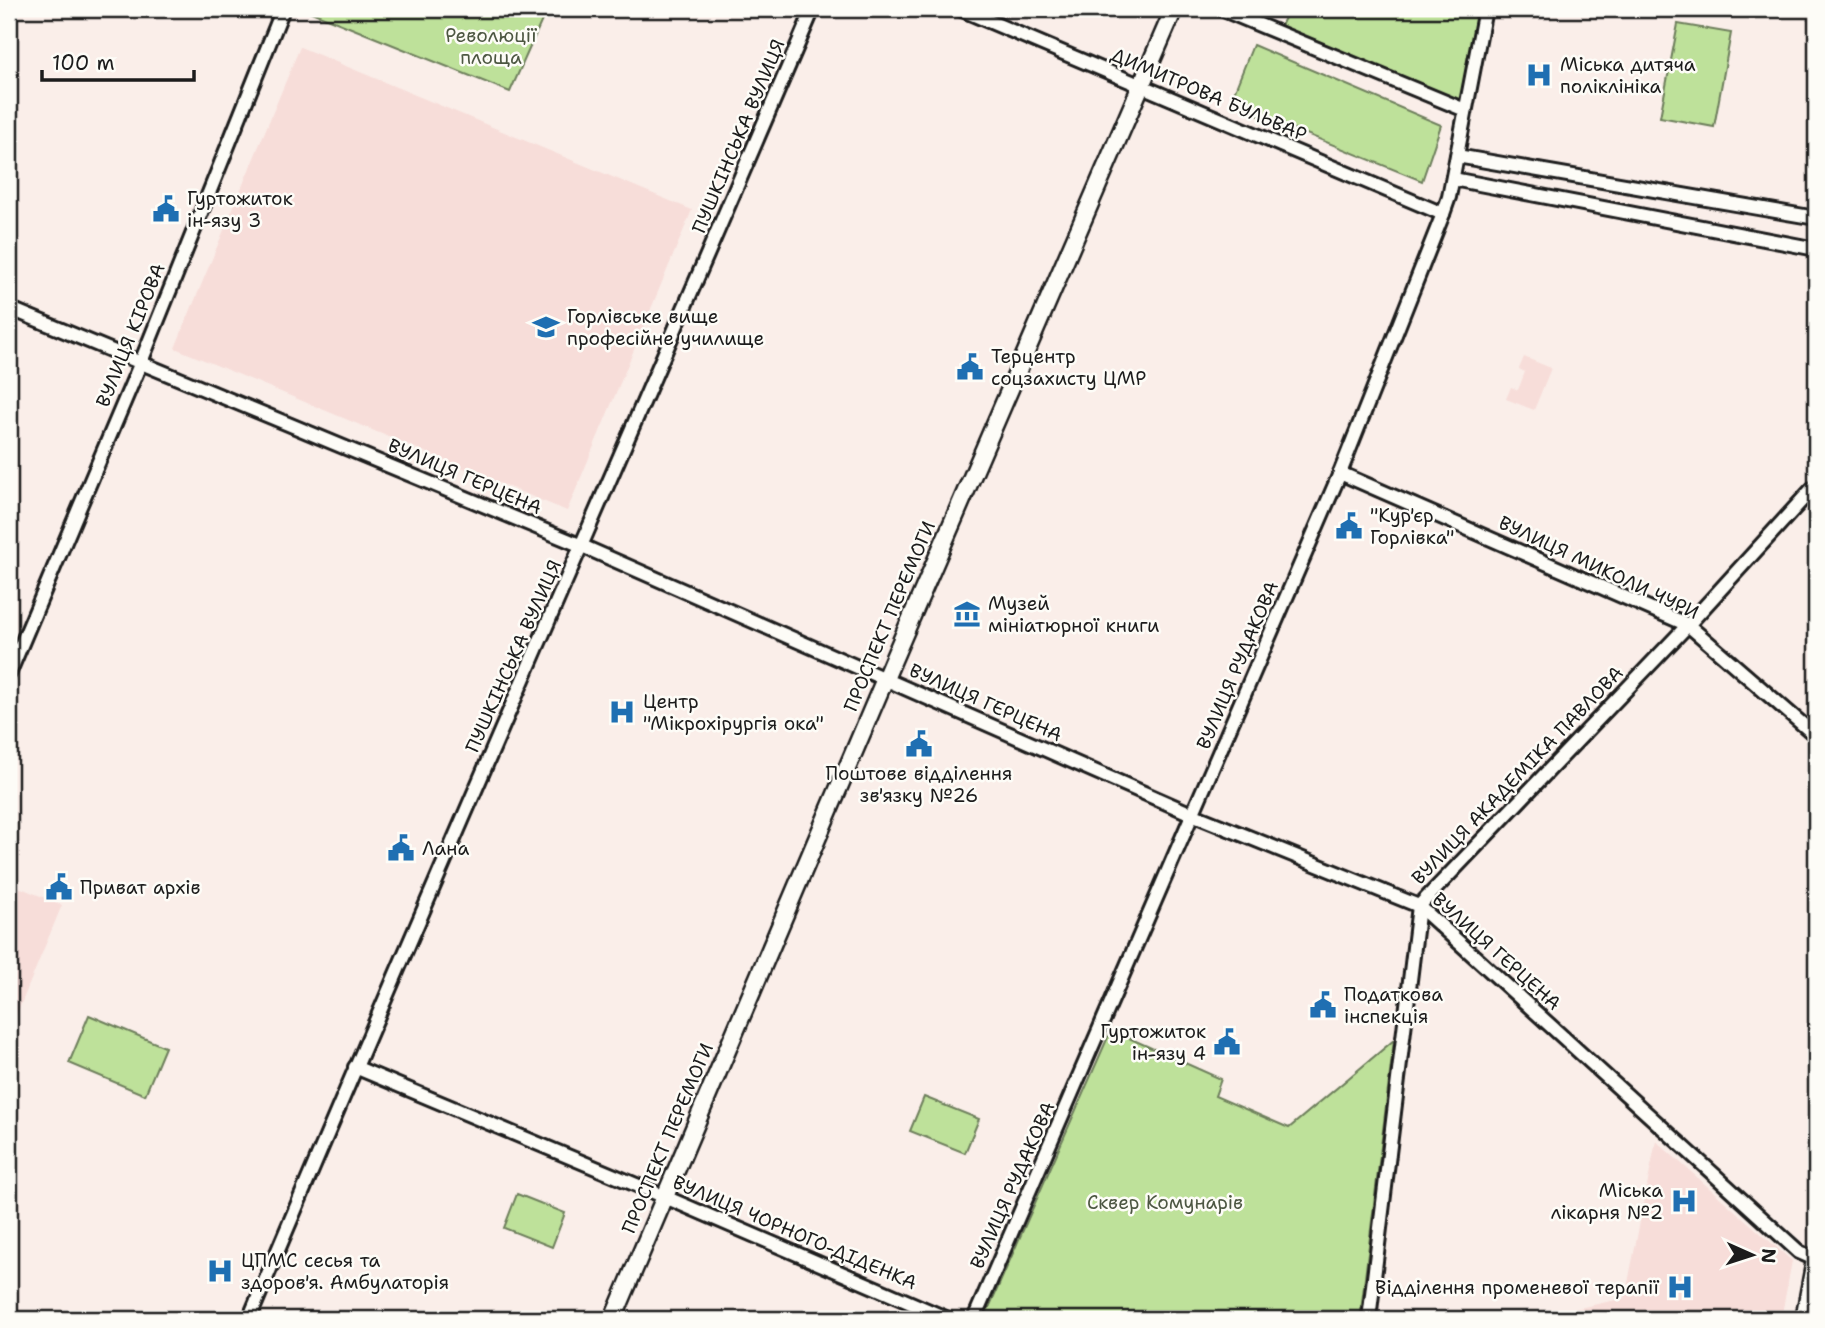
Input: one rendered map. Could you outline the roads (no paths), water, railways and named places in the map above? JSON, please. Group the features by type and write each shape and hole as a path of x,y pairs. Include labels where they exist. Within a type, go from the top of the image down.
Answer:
{"main road":[{"name":"ПРОСПЕКТ ПЕРЕМОГИ","path":"613,1319 1174,9"},
{"path":"1804,1319 1816,1258"}],"street":[{"name":"ВУЛИЦЯ КІРОВА","path":"9,674 141,362 283,9"},
{"name":"ПУШКІНСЬКА ВУЛИЦЯ","path":"249,1319 355,1067 583,546 813,9"},
{"name":"ДИМИТРОВА БУЛЬВАР","path":"960,9 1443,214"},
{"path":"1221,9 1465,110"},
{"name":"ВУЛИЦЯ РУДАКОВА","path":"974,1319 1340,473 1443,214 1485,9"},
{"path":"1457,156 1816,218"},
{"path":"1452,179 1816,249"},
{"name":"ВУЛИЦЯ ГЕРЦЕНА","path":"9,308 583,546 1194,815 1419,906 1799,1252 1816,1258"},
{"name":"ВУЛИЦЯ МИКОЛИ ЧУРИ","path":"1340,473 1688,625 1816,736"},
{"name":"ВУЛИЦЯ АКАДЕМІКА ПАВЛОВА","path":"1369,1319 1419,906 1814,490"},
{"name":"ВУЛИЦЯ ЧОРНОГО-ДІДЕНКА","path":"355,1067 948,1319"}],"place":[{"name":"Міська дитяча поліклініка","path":"1539,75"},
{"name":"Гуртожиток ін-язу 3","path":"166,209"},
{"name":"Горлівське вище професійне училище","path":"546,327"},
{"name":"Терцентр соцзахисту ЦМР","path":"970,367"},
{"name":"\"Кур'єр Горлівка\"","path":"1349,526"},
{"name":"Музей мініатюрної книги","path":"967,614"},
{"name":"Центр \"Мікрохірургія ока\"","path":"622,712"},
{"name":"Поштове відділення зв'язку №26","path":"919,744"},
{"name":"Лана","path":"401,848"},
{"name":"Приват архів","path":"59,887"},
{"name":"Податкова інспекція","path":"1323,1005"},
{"name":"Гуртожиток ін-язу 4","path":"1227,1042"},
{"name":"Міська лікарня №2","path":"1684,1201"},
{"name":"ЦПМС сесья та здоров'я. Амбулаторія","path":"220,1271"},
{"name":"Відділення променевої терапії","path":"1680,1287"}],"park label":[{"name":"Революції площа","path":"491,46"},
{"name":"Сквер Комунарів","path":"1165,1202"}]}
